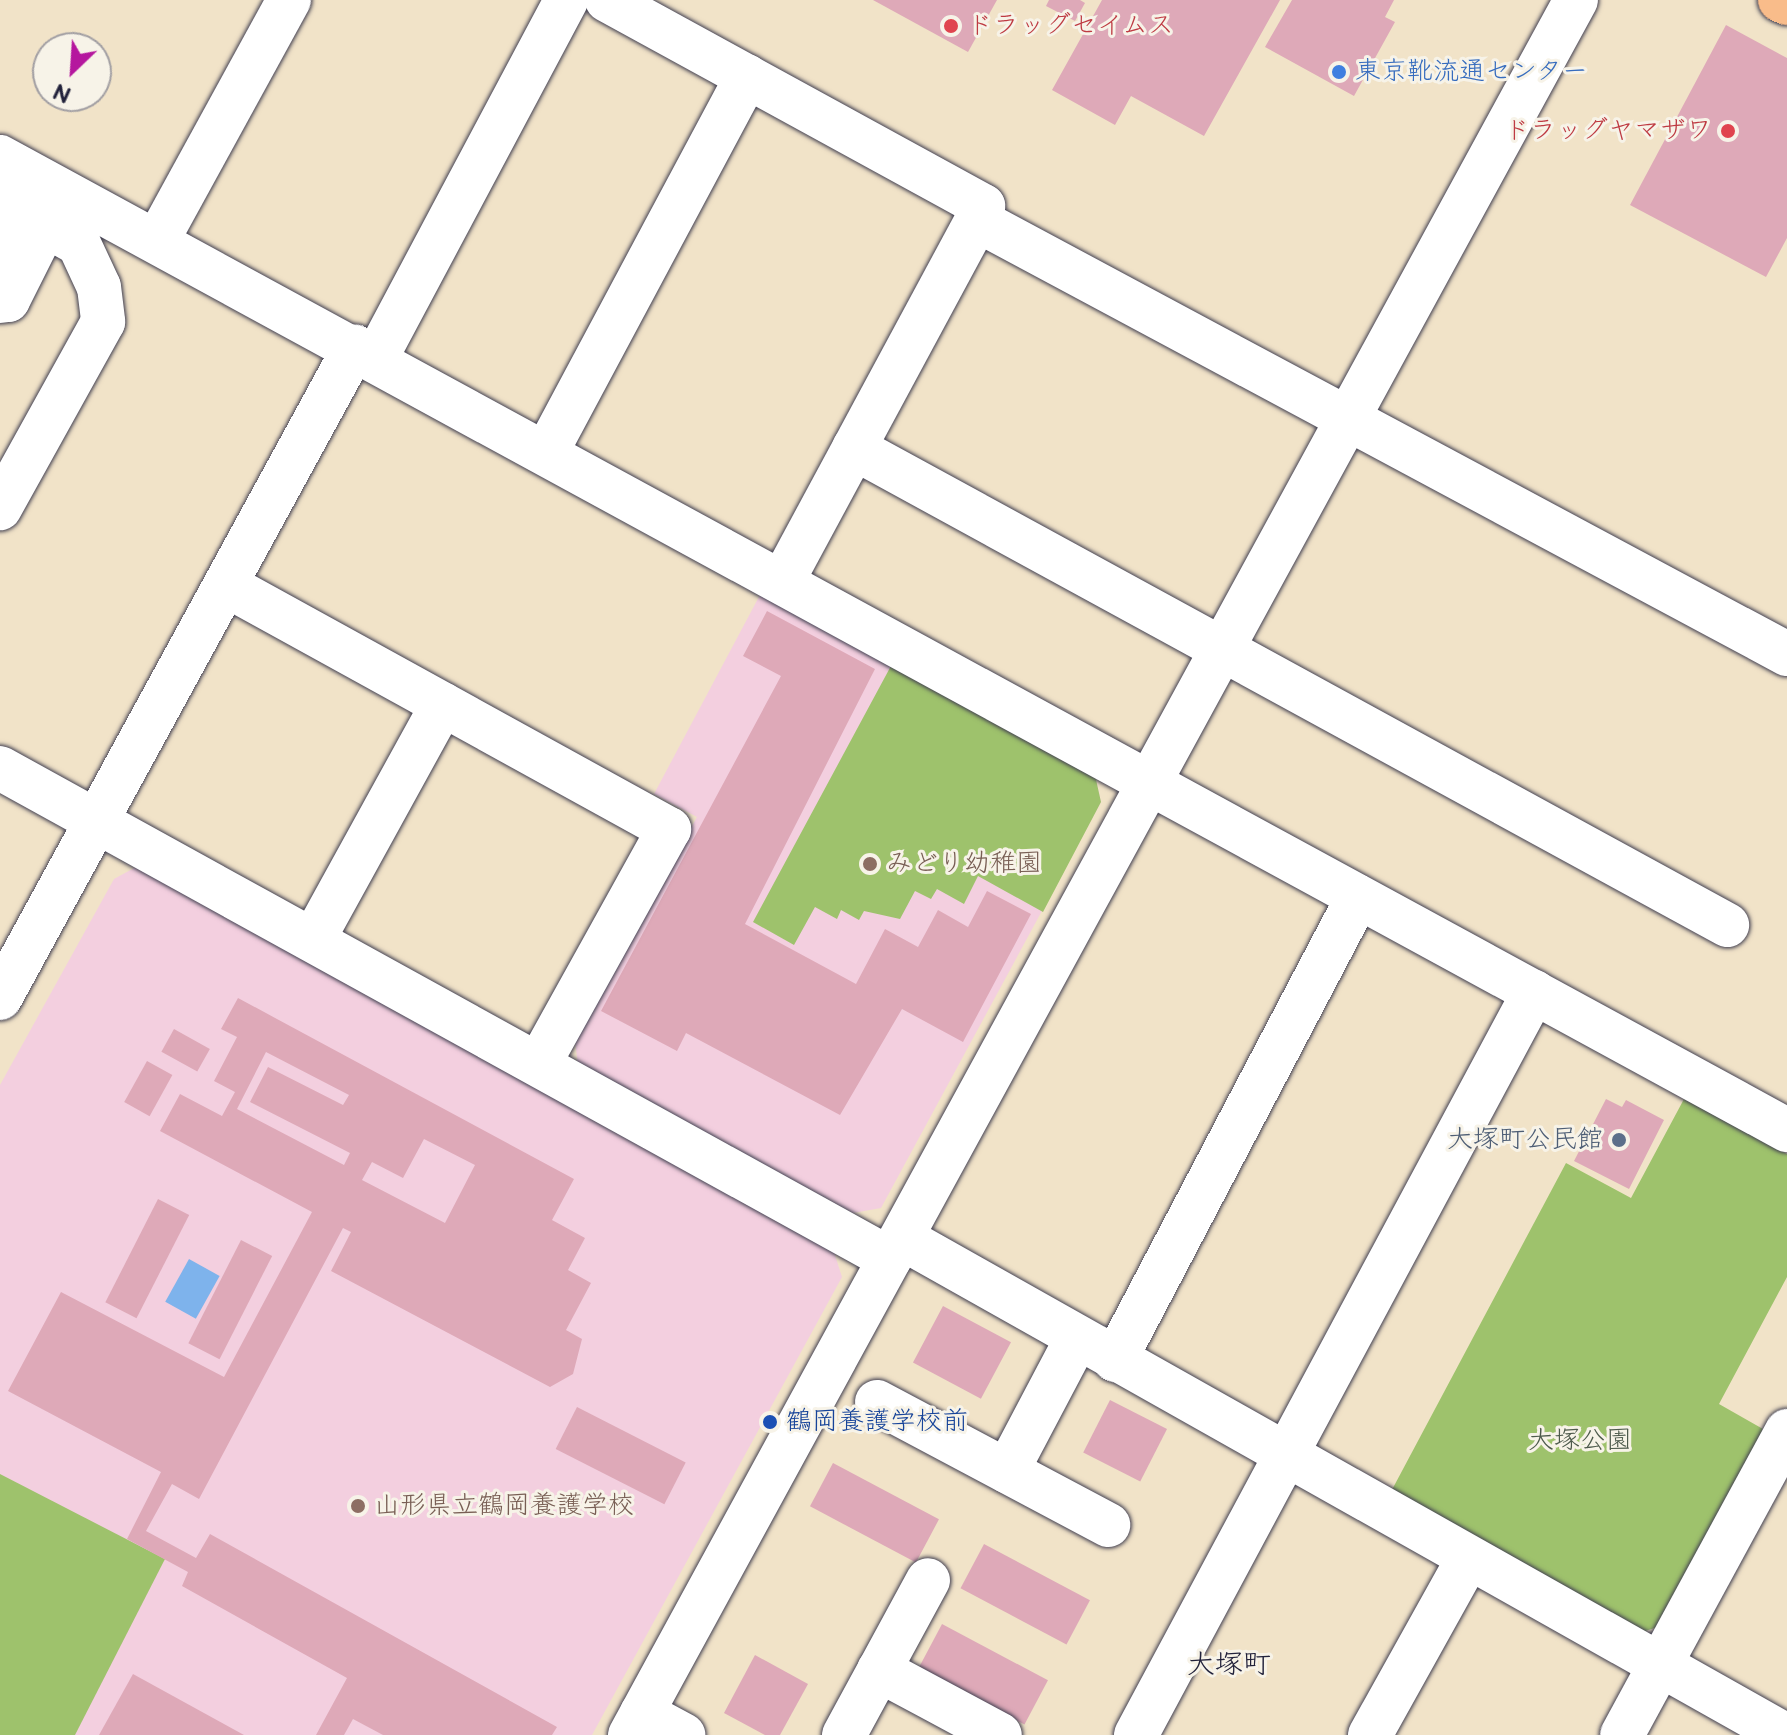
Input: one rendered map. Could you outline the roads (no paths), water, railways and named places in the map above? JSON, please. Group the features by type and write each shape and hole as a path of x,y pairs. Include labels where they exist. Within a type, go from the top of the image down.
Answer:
{"main road":[{"path":"1780,0 1787,3"}],"street":[{"path":"157,241 289,0"},
{"path":"0,998 100,822 226,585 365,353 566,0"},
{"path":"607,0 983,206 782,582"},
{"path":"683,1735 636,1724 1576,0"},
{"path":"546,453 747,76"},
{"path":"0,157 365,353 1787,1130"},
{"path":"0,301 8,300 16,220 79,244 99,287 103,322 16,440 0,508"},
{"path":"977,220 1350,414 1787,654"},
{"path":"854,448 1727,925"},
{"path":"226,585 669,829 539,1064"},
{"path":"313,940 443,704"},
{"path":"0,768 539,1064 1077,1338 1467,1561 1785,1735"},
{"path":"1115,1360 1358,897"},
{"path":"1136,1735 1288,1459 1534,992"},
{"path":"1007,1471 1077,1338"},
{"path":"877,1402 1108,1525"},
{"path":"1622,1735 1787,1431"},
{"path":"1370,1735 1467,1561"},
{"path":"844,1735 928,1580"},
{"path":"879,1670 1000,1735"}],"water":[{"path":"189,1259 220,1276 196,1319 165,1302"}],"place":[{"name":"ドラッグセイムス","path":"951,26"},
{"name":"東京靴流通センター","path":"1339,72"},
{"name":"ドラッグヤマザワ","path":"1728,131"},
{"name":"みどり幼稚園","path":"870,864"},
{"name":"大塚町公民館","path":"1619,1140"},
{"name":"鶴岡養護学校前","path":"770,1422"},
{"name":"山形県立鶴岡養護学校","path":"358,1506"}],"district":[{"name":"大塚町","path":"1229,1665"}],"park label":[{"name":"大塚公園","path":"1580,1441"}]}
